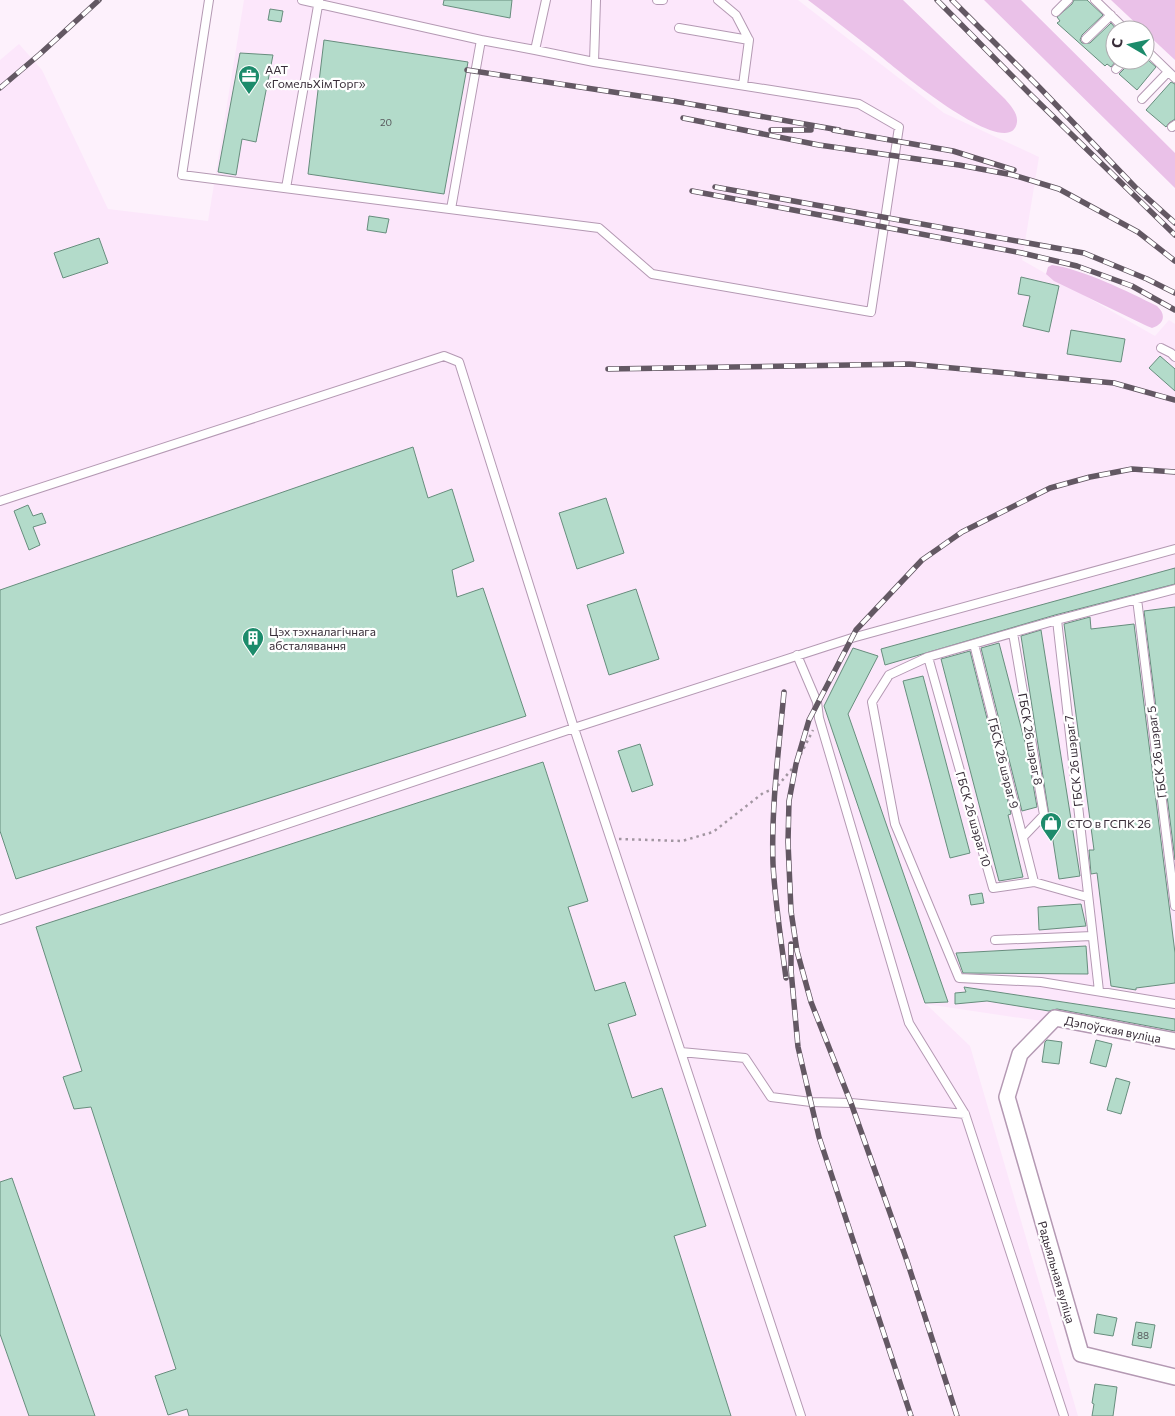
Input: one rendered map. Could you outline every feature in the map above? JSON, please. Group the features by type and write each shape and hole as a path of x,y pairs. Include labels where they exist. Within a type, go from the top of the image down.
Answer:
{"street":[{"name":"Дэпоўская вуліца","path":"1007,1097 1020,1054 1055,1018 1175,1041"},
{"name":"Радыяльная вуліца","path":"1007,1097 1081,1354 1175,1376"}],"lane":[{"path":"209,0 182,175 599,228 652,274 871,312 899,127 859,104 594,62 481,40 319,2 302,0"},
{"path":"535,50 546,0"},
{"path":"594,62 596,0"},
{"path":"657,0 663,0"},
{"path":"718,0 736,15 749,40 744,85"},
{"path":"1056,12 1068,0"},
{"path":"1095,0 1116,20"},
{"path":"286,188 319,2"},
{"path":"1086,39 1111,15"},
{"path":"679,28 749,40"},
{"path":"451,209 481,40"},
{"path":"1142,99 1172,75 1155,59"},
{"path":"1161,348 1175,357"},
{"path":"0,501 444,356 459,362 574,728 801,1416"},
{"path":"0,920 797,655 852,638 1175,549"},
{"path":"1175,589 928,657 890,675 872,702 895,824 959,978 1041,982 1175,1004"},
{"name":"ГБСК 26 шэраг 5","path":"1138,599 1175,906"},
{"name":"ГБСК 26 шэраг 7","path":"1058,620 1087,897 1099,991"},
{"name":"ГБСК 26 шэраг 8","path":"1013,633 1044,815 1023,837"},
{"name":"ГБСК 26 шэраг 9","path":"974,644 1034,882"},
{"path":"797,655 817,702 819,718 909,1023 965,1114 1064,1416"},
{"name":"ГБСК 26 шэраг 10","path":"928,657 994,888 1034,882 1087,897"},
{"path":"995,940 1092,936"},
{"path":"681,1052 745,1058 771,1097 965,1114"}],"path":[{"path":"610,838 682,841 713,832 763,794 776,788 796,764 819,718"}],"shaded area":[{"path":"244,0 798,0 944,113 1039,157 1022,260 1155,336 1169,320 1175,324 1175,1041 926,1004 970,1046 1078,1416 0,1416 0,60 19,44 42,70 108,209 208,221"},
{"path":"808,0 903,0 1005,99 1015,112 1017,122 1010,132 994,131 950,108 926,92"},
{"path":"984,0 1021,0 1175,153 1175,188"},
{"path":"1111,0 1175,0 1175,60 1155,41 1155,20 1132,20"},
{"path":"1052,265 1091,276 1157,306 1163,315 1162,321 1152,328 1054,281 1046,274 1048,267"}],"building":[{"path":"444,0 512,0 510,18 443,5"},
{"path":"1074,0 1087,0 1103,15 1082,35 1080,40 1082,43 1090,43 1105,29 1105,66 1057,23 1060,21 1057,17"},
{"path":"270,9 283,11 281,22 268,20"},
{"path":"324,40 468,62 444,194 308,174"},
{"name":"ААТ «ГомельХімТорг»","path":"240,53 273,55 256,142 242,139 236,175 218,172"},
{"path":"1123,70 1154,70 1137,90 1119,74"},
{"path":"1171,82 1175,84 1175,119 1166,127 1146,110"},
{"path":"369,216 389,219 386,233 367,230"},
{"path":"99,238 108,263 63,278 54,253"},
{"path":"1021,277 1059,286 1049,332 1023,326 1030,296 1018,294"},
{"path":"1071,330 1125,339 1121,362 1067,354"},
{"path":"1160,356 1175,369 1175,391 1149,368"},
{"name":"Цэх тэхналагічнага абсталявання","path":"413,447 428,498 452,489 474,561 452,570 457,597 483,588 526,716 16,879 0,831 0,590"},
{"path":"606,498 624,553 577,569 559,513"},
{"path":"28,505 33,516 42,513 46,523 33,527 40,545 29,550 14,511"},
{"path":"1175,568 1175,584 1055,615 885,665 881,649"},
{"path":"636,589 659,659 609,675 587,605"},
{"path":"1175,607 1175,860 1144,611"},
{"path":"1090,617 1091,629 1134,624 1175,953 1175,983 1136,988 1136,990 1111,986 1097,873 1091,874 1089,850 1094,850 1064,624"},
{"path":"1041,630 1080,876 1059,879 1021,636"},
{"path":"999,643 1027,750 1037,807 1022,811 981,648"},
{"path":"853,648 878,656 848,714 948,1002 925,1003 824,706"},
{"path":"970,651 1011,814 1008,815 1023,877 999,881 941,659"},
{"path":"923,676 970,853 950,858 903,681"},
{"path":"640,744 653,785 632,792 618,751"},
{"path":"543,762 588,901 568,907 595,991 625,982 636,1015 608,1024 632,1098 662,1088 706,1226 674,1236 731,1416 189,1416 187,1409 168,1415 155,1376 176,1369 91,1107 74,1109 63,1077 82,1071 36,927"},
{"path":"982,893 984,903 971,905 969,895"},
{"path":"1081,904 1086,926 1039,930 1038,907"},
{"path":"1086,946 1088,974 963,973 956,953"},
{"path":"964,987 1175,1019 1175,1031 1057,1009 1049,1011 987,1001 955,1004 955,993 966,992"},
{"path":"1047,1040 1062,1042 1059,1064 1042,1062 1045,1042"},
{"path":"1096,1040 1112,1044 1106,1067 1090,1063"},
{"path":"1116,1078 1130,1082 1121,1114 1107,1110"},
{"path":"12,1178 95,1416 29,1416 0,1334 0,1182"},
{"path":"1097,1314 1117,1318 1113,1336 1094,1333"},
{"path":"1136,1322 1155,1325 1151,1348 1132,1345"},
{"path":"1095,1384 1117,1387 1113,1416 1092,1416"}],"railway":[{"path":"0,88 99,0"},
{"path":"937,0 1031,95 1175,235"},
{"path":"952,0 1135,187 1175,223"},
{"path":"467,70 673,101 839,130"},
{"path":"683,118 819,145 959,165 1013,175 1059,189 1138,232 1175,261"},
{"path":"771,130 811,130"},
{"path":"833,130 953,151 1014,170"},
{"path":"715,187 1084,253 1147,279 1175,293"},
{"path":"692,191 1022,253 1077,266 1132,286 1175,310"},
{"path":"608,369 909,364 1114,383 1175,400"},
{"path":"957,1416 907,1261 851,1103 811,1002 797,951 791,911 788,842 789,801 796,764 809,720 856,630 922,560 962,532 1050,488 1090,477 1132,469 1175,472"},
{"path":"784,692 773,821 773,864 786,978"},
{"path":"791,944 791,970 798,1047 819,1137 911,1416"}],"place":[{"name":"ААТ «ГомельХімТорг»","path":"249,95"},
{"name":"Цэх тэхналагічнага абсталявання","path":"253,657"},
{"name":"СТО в ГСПК 26","path":"1051,842"}]}
